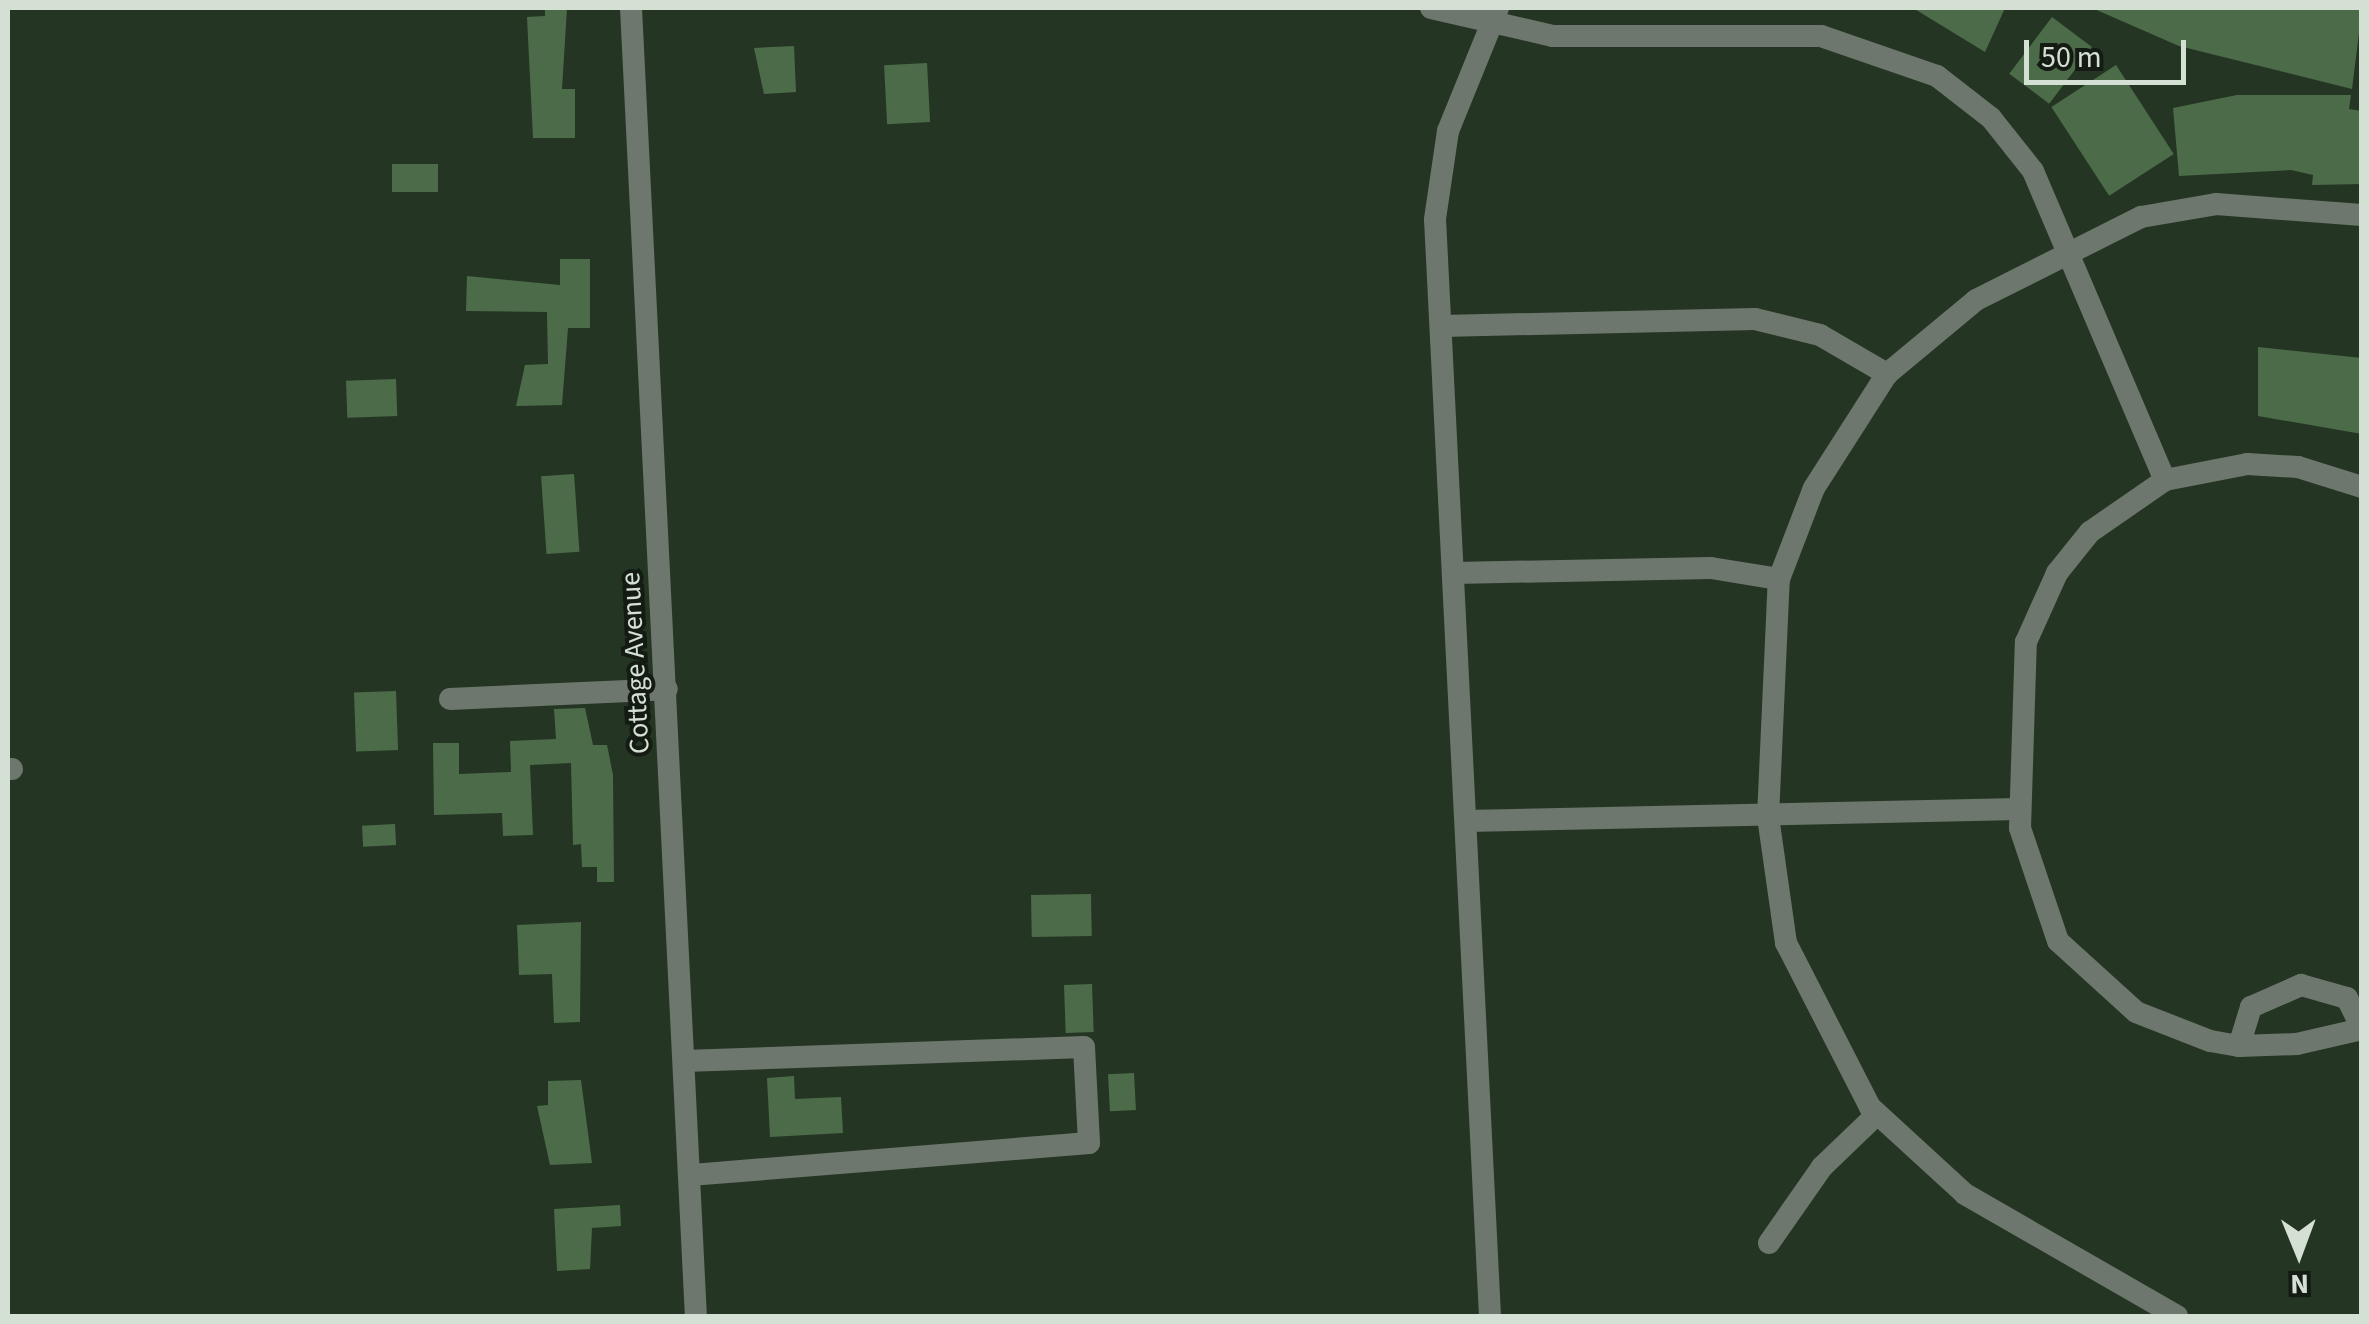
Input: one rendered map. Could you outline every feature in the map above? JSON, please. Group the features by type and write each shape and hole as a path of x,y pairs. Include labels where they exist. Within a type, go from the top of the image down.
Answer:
{"street":[{"name":"Cottage Avenue","path":"631,8 696,1316"},
{"path":"1431,8 1490,12 1585,38 1822,36 1885,51 1938,76 2002,130 2071,250 2166,480"},
{"path":"1490,12 1441,158 1442,326 1490,1316"},
{"path":"2178,1316 1965,1194 1877,1114 1786,944 1768,818 1778,579 1814,488 1887,374 1976,300 2141,216 2216,204 2362,214"},
{"path":"1442,326 1755,319 1820,335 1887,374"},
{"path":"2239,1046 2251,1007 2301,985 2347,998 2362,1029 2239,1046 2136,1012 2058,941 2028,874 2019,809 2019,690 2040,606 2090,532 2166,480 2248,464 2298,466 2362,487"},
{"path":"1454,573 1711,568 1778,579"},
{"path":"450,699 667,690"},
{"path":"1466,820 1768,818 2019,809"},
{"path":"684,1061 1084,1047 1089,1143 690,1175"},
{"path":"1769,1243 1822,1168 1877,1114"}],"building":[{"path":"545,8 567,8 562,89 575,89 575,138 533,138 527,17 545,16"},
{"path":"1913,8 2005,8 1985,52"},
{"path":"2092,8 2362,9 2352,89 2179,46"},
{"path":"2052,17 2092,47 2049,104 2009,74"},
{"path":"794,46 796,92 764,94 754,48"},
{"path":"927,63 930,122 887,124 884,65"},
{"path":"2116,65 2174,154 2109,196 2051,107"},
{"path":"2237,95 2351,95 2349,109 2362,111 2362,184 2312,185 2313,175 2291,170 2179,176 2173,108"},
{"path":"392,164 438,164 438,192 392,192"},
{"path":"560,259 590,259 590,328 568,328 562,405 516,406 525,365 548,364 547,312 466,311 467,276 560,285"},
{"path":"2258,347 2362,358 2362,434 2258,416"},
{"path":"396,379 397,416 347,418 346,381"},
{"path":"574,474 579,552 547,554 541,476"},
{"path":"396,691 398,750 356,751 354,692"},
{"path":"585,708 593,745 607,745 613,775 614,882 597,882 597,867 582,867 581,844 573,845 571,763 530,765 533,835 503,836 502,813 434,815 433,743 459,743 459,774 511,772 510,741 556,739 554,709"},
{"path":"395,824 396,845 363,847 362,826"},
{"path":"1091,894 1092,936 1032,937 1031,895"},
{"path":"581,922 580,1022 554,1023 552,974 519,975 517,925"},
{"path":"1092,984 1094,1032 1066,1033 1064,985"},
{"path":"1134,1073 1136,1110 1110,1111 1108,1074"},
{"path":"794,1076 795,1099 841,1097 843,1133 770,1137 767,1078"},
{"path":"581,1080 592,1163 550,1165 537,1106 548,1105 548,1081"},
{"path":"620,1205 621,1226 592,1228 590,1269 557,1271 554,1209"}]}
